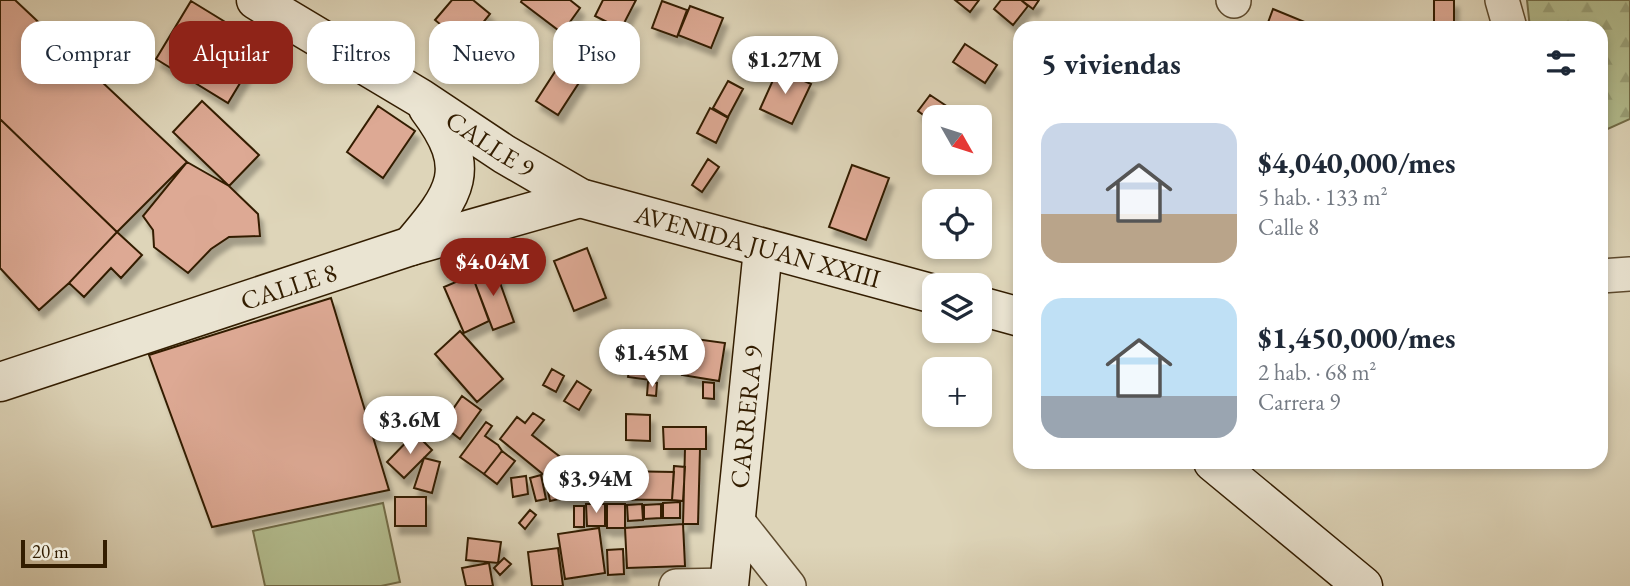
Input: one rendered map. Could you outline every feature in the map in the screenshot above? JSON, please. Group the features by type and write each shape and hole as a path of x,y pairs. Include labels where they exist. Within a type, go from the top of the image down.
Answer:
{"street":[{"name":"CALLE 9","path":"256,0 421,98 503,154 580,198"},
{"path":"1502,0 1508,21"},
{"path":"411,246 435,218 449,194 456,173 453,148 442,126 421,98"},
{"name":"CALLE 8","path":"0,383 411,246 580,198"},
{"name":"AVENIDA JUAN XXIII","path":"580,198 922,291"},
{"name":"CARRERA 9","path":"729,586 764,249"},
{"path":"1608,276 1630,274"},
{"path":"992,309 1013,315"},
{"path":"1221,469 1363,586"},
{"path":"736,519 789,586"},
{"path":"676,586 729,586"}],"green space":[{"path":"1527,0 1630,0 1630,119 1608,129 1608,21 1529,21"},
{"path":"383,503 400,582 381,586 265,586 253,531"}],"building":[{"path":"0,0 15,0 37,21 21,21 21,84 104,84 187,162 117,232 0,119"},
{"path":"452,0 473,0 490,14 484,21 435,20"},
{"path":"570,0 580,8 571,21 553,21 553,26 521,2"},
{"path":"603,0 636,0 625,21 605,21 595,16"},
{"path":"955,0 979,0 970,12"},
{"path":"1001,0 1021,0 1028,6 1016,21 1013,21 1013,25 994,9"},
{"path":"1021,0 1039,0 1033,9"},
{"path":"1434,0 1454,0 1454,21 1434,21"},
{"path":"191,1 224,21 179,21"},
{"path":"662,1 687,10 677,37 652,28"},
{"path":"690,6 723,18 711,48 678,35"},
{"path":"1273,9 1302,21 1269,21"},
{"path":"169,37 169,67 156,59"},
{"path":"965,44 997,65 985,83 953,62"},
{"path":"746,46 758,56 746,70 734,60"},
{"path":"778,69 811,84 792,124 760,109"},
{"path":"553,75 553,84 578,84 558,115 536,101"},
{"path":"728,81 743,89 728,117 713,108"},
{"path":"197,84 239,84 228,103"},
{"path":"930,95 945,105 922,105"},
{"path":"202,101 259,155 229,186 173,132"},
{"path":"378,106 415,131 383,178 347,152"},
{"path":"710,108 728,118 716,143 697,133"},
{"path":"0,119 117,232 69,283 39,310 0,268"},
{"path":"708,159 719,167 702,192 692,185"},
{"path":"187,162 229,186 258,214 260,236 229,237 211,249 188,273 154,247 153,230 143,216"},
{"path":"852,165 889,178 866,240 829,227"},
{"path":"117,232 142,255 121,278 111,268 84,297 69,283"},
{"path":"587,248 606,298 574,311 554,261"},
{"path":"494,266 514,322 493,330 472,275"},
{"path":"472,275 489,321 464,333 444,287"},
{"path":"331,298 389,490 212,527 149,355"},
{"path":"460,331 503,379 477,402 435,354"},
{"path":"688,338 725,343 719,381 682,375"},
{"path":"633,347 655,350 650,380 628,377"},
{"path":"552,369 564,376 556,392 543,385"},
{"path":"577,381 591,390 579,410 564,401"},
{"path":"648,382 657,383 656,396 647,395"},
{"path":"703,382 714,383 714,399 703,398"},
{"path":"462,396 481,410 460,439 442,425"},
{"path":"533,413 544,420 532,435 559,456 544,475 500,439 517,417 525,423"},
{"path":"626,414 650,415 650,441 626,440"},
{"path":"486,422 492,426 485,436 502,451 484,474 460,457"},
{"path":"663,427 706,427 706,449 664,449"},
{"path":"415,433 432,450 404,478 387,462"},
{"path":"685,449 700,449 698,524 683,524"},
{"path":"502,451 515,461 497,484 484,474"},
{"path":"424,458 440,462 432,493 414,488"},
{"path":"674,466 685,467 683,501 672,500"},
{"path":"559,470 674,472 672,500 559,499"},
{"path":"555,474 559,499 550,501 545,476"},
{"path":"541,475 546,499 536,501 530,478"},
{"path":"526,476 528,494 513,497 511,478"},
{"path":"395,497 426,497 426,526 395,526"},
{"path":"680,502 680,518 663,518 663,503"},
{"path":"586,504 605,504 605,526 587,526"},
{"path":"607,504 625,504 625,528 607,528"},
{"path":"642,504 643,520 628,521 627,505"},
{"path":"661,504 661,518 644,519 644,505"},
{"path":"574,506 584,506 584,527 574,527"},
{"path":"530,510 536,515 525,529 519,523"},
{"path":"683,524 685,566 627,568 625,528"},
{"path":"599,528 605,573 565,579 558,534"},
{"path":"468,538 501,542 498,563 466,560"},
{"path":"558,548 563,586 532,586 528,552"},
{"path":"623,549 624,574 608,575 607,550"},
{"path":"504,558 511,564 500,575 494,568"},
{"path":"489,563 493,586 466,586 462,568"}]}
